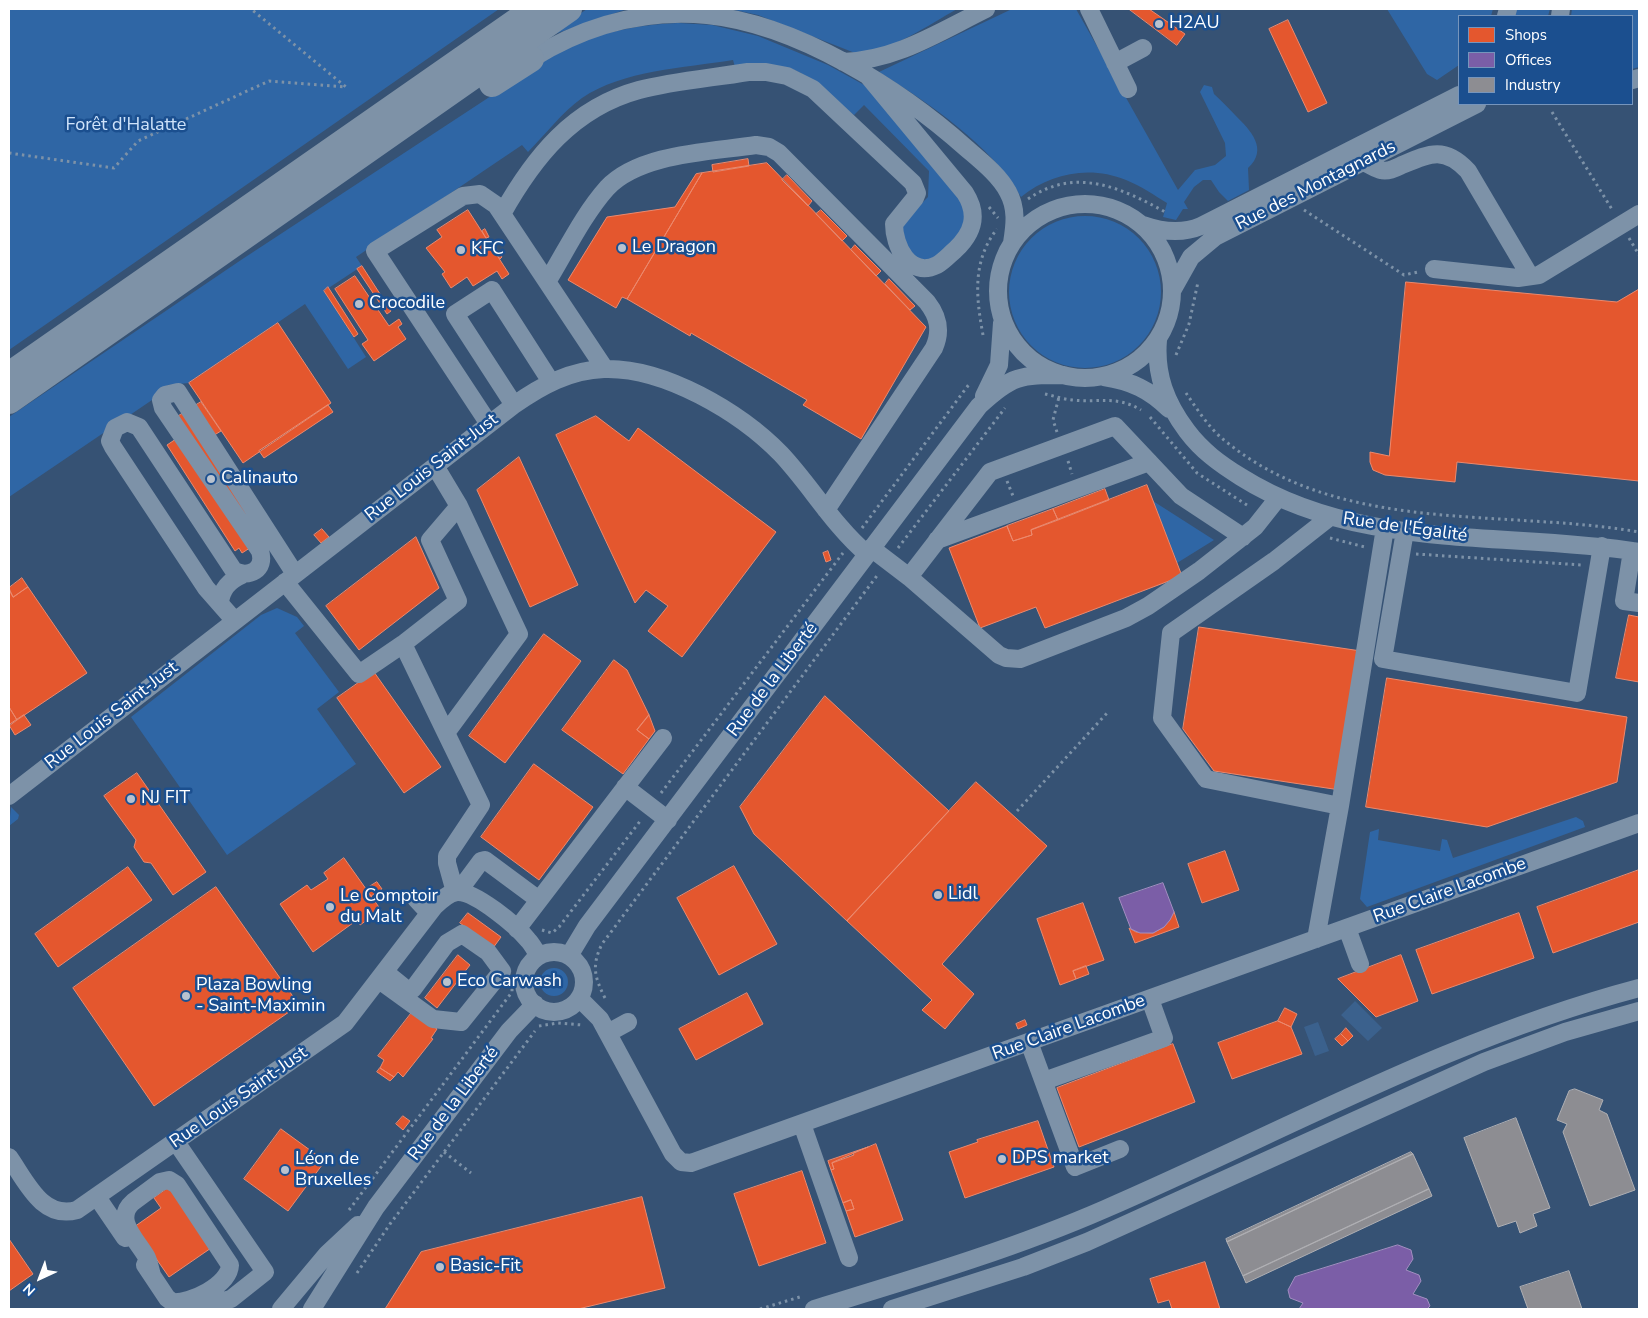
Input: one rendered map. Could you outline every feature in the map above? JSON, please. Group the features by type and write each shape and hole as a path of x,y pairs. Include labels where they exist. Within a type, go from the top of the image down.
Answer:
{"highway":[{"path":"9,375 534,9"},
{"path":"9,401 570,9"},
{"path":"387,137 458,106 531,59"}],"street":[{"path":"842,62 873,60 894,54 986,9"},
{"path":"1089,9 1105,26 1115,63 1128,89"},
{"path":"531,59 566,39 601,26 659,15 690,14 725,18 759,26 793,39 868,76 918,109 973,154 1008,191 1014,208 1012,243"},
{"path":"1115,63 1143,48"},
{"path":"502,214 519,183 539,156 568,127 598,106 646,89 748,72 766,72 787,76 813,89 913,184 917,193 894,224 895,241 905,259 918,266 931,267 943,261 965,240 972,227 974,213 965,193 868,76"},
{"path":"1453,98 1458,86"},
{"name":"Rue des Montagnards","path":"1143,225 1160,230 1176,231 1201,226 1453,98"},
{"name":"Rue des Montagnards","path":"1173,288 1185,265 1205,243 1475,105"},
{"path":"547,282 598,200 614,182 631,171 660,160 756,145 769,147 779,153 927,302 936,316 938,326 934,348 826,510"},
{"path":"1363,162 1382,171 1431,154 1442,154 1461,164 1468,171 1530,276"},
{"path":"489,424 375,251 463,196 476,194 486,197 502,214 605,369"},
{"path":"1073,204 1094,204 1114,208 1143,225 1163,251 1170,269 1173,288 1170,315 1158,340 1135,363 1104,376 1077,378 1064,375 1045,368 1028,357 1014,342 1002,318 998,299 1003,261 1012,243 1025,228 1041,215 1073,204"},
{"path":"1434,269 1518,278 1530,276 1550,270 1639,214"},
{"path":"514,405 454,314 492,290 551,382"},
{"name":"Rue de la Liberté","path":"979,406 999,365 1002,348 1002,318"},
{"name":"Rue de l'Égalité","path":"1158,340 1157,359 1160,377 1170,407"},
{"name":"Rue Louis Saint-Just","path":"9,796 514,405 551,382 574,374 605,369 632,372 659,380 720,407 773,446 852,541 909,577 999,655 1006,658 1020,659 1135,614 1188,579 1243,537 1266,515 1278,498"},
{"name":"Rue de la Liberté","path":"570,956 587,926 979,406 1001,386 1014,379 1034,375 1064,375"},
{"name":"Rue de l'Égalité","path":"1104,376 1134,384 1170,407 1198,444 1216,461 1256,487 1278,498 1330,517 1404,531 1602,546 1636,551"},
{"path":"220,603 222,592 234,578 257,570 262,557 260,551 162,408 161,400 165,395 178,392 184,399 290,578 359,674 403,644 458,601 430,540 459,506"},
{"path":"235,621 206,588 113,447 110,441 115,428 127,422 139,427 234,571 242,575"},
{"path":"909,577 990,472 1114,426 1180,496 1243,537"},
{"path":"937,541 1148,462"},
{"path":"435,466 459,506 519,634 446,733"},
{"path":"1330,517 1312,533 1171,633 1162,718 1206,779 1340,806"},
{"path":"1316,940 1340,806 1385,528"},
{"path":"1404,531 1383,659 1577,692 1602,546"},
{"path":"1636,551 1624,601 1639,603"},
{"path":"403,644 481,806 447,856 446,863 457,892 472,895 517,929 535,949 570,956 579,965 583,973 584,986 579,998 569,1008 556,1012 542,1009 535,1004 527,993 525,979 535,949"},
{"path":"517,929 663,738"},
{"path":"625,788 668,820"},
{"name":"Rue Claire Lacombe","path":"579,998 604,1026 673,1154 686,1164 1347,928 1397,919 1634,831"},
{"name":"Rue Louis Saint-Just","path":"9,1157 43,1204 56,1211 77,1210 345,1023 430,913 442,899 457,892 481,861 485,860 539,900"},
{"path":"416,899 430,913"},
{"path":"1347,928 1360,964"},
{"path":"462,934 488,952 502,971 461,1022 433,1019 382,976 406,989 413,989 448,943 462,934"},
{"path":"810,1302 1043,1235 1456,1049 1551,1013 1639,988"},
{"path":"1044,1081 1164,1038 1150,999"},
{"name":"Rue de la Liberté","path":"312,1309 376,1207 509,1031 535,1004"},
{"path":"892,1309 1023,1267 1087,1242 1484,1062 1565,1032 1639,1011"},
{"path":"604,1026 628,1022"},
{"path":"1029,1042 1075,1167 1120,1149"},
{"path":"802,1124 849,1258"},
{"path":"97,1197 152,1275 172,1302 178,1307 191,1309 231,1299 264,1272 176,1142"},
{"path":"152,1275 148,1258 127,1226 125,1216 129,1205 160,1182 169,1180 178,1185 230,1265 225,1278 199,1296 183,1302 172,1302"},
{"name":"Rue de la Liberté","path":"281,1309 327,1254 376,1207"}],"path":[{"path":"9,153 114,168 138,141 269,81 346,87 251,9"},
{"path":"1552,112 1639,254"},
{"path":"983,337 978,306 978,268 981,256 994,232 1014,208 1046,189 1088,182 1119,188 1171,215"},
{"path":"1299,207 1404,275 1434,269"},
{"path":"1174,364 1189,324 1199,279"},
{"path":"535,949 542,929 552,933 559,927 974,378"},
{"path":"1150,417 1170,407 1184,391 1224,441 1277,474 1333,497 1414,512 1579,524 1639,532"},
{"path":"1039,392 1071,400 1114,399 1130,403 1150,417 1197,473 1266,515"},
{"path":"353,1278 390,1224 539,1026 569,1023 604,1026 612,1012 595,978 594,969 602,944 1008,405"},
{"path":"1002,468 1018,510"},
{"path":"1312,533 1381,550"},
{"path":"1401,552 1598,567"},
{"path":"1017,811 1108,712"},
{"path":"346,1213 512,992 513,978"},
{"path":"444,1152 471,1173"},
{"path":"760,1309 810,1302"}],"green space":[{"name":"Forêt d'Halatte","path":"9,9 499,9 9,350"},
{"path":"587,9 627,9 546,37"},
{"path":"730,9 957,9 894,44 867,52 855,53 758,15"},
{"path":"1012,9 1076,9 1178,190 1195,170 1215,165 1226,156 1225,143 1200,92 1204,85 1212,87 1214,94 1247,127 1255,140 1257,154 1248,168 1249,190 1228,201 1211,180 1203,180 1194,187 1184,202 1188,209 1183,209 1176,220 1163,217 1167,203 1137,185 1112,175 1085,172 1057,177 1032,189 1021,197 1009,178 994,160 958,127 918,97 879,72"},
{"path":"1387,9 1493,9 1491,15 1458,15 1458,66 1437,80 1427,74"},
{"path":"1515,9 1550,9 1548,15 1513,15"},
{"path":"1572,9 1639,9 1639,67 1633,69 1633,15 1571,15"},
{"path":"678,23 712,25 758,36 828,65 866,86 955,188 968,220 950,245 944,252 928,260 919,259 908,254 901,224 928,197 929,171 864,105 854,115 801,73 792,69 735,67 733,60 674,68 616,81 582,98 528,152 522,145 356,257 362,266 324,291 366,357 348,369 305,304 189,383 168,385 155,398 9,497 9,417 241,260 555,54 599,35 630,28"},
{"path":"1085,216 1100,217 1114,222 1139,238 1155,263 1160,277 1160,307 1155,321 1139,346 1114,362 1100,367 1085,368 1070,367 1056,362 1031,346 1015,321 1010,307 1009,292 1010,277 1015,263 1031,238 1056,222 1070,217"},
{"path":"1153,501 1214,540 1177,563"},
{"path":"277,608 297,617 304,626 295,633 339,692 317,709 356,764 227,855 131,717 261,615"},
{"path":"11,807 19,815 18,819 9,826"},
{"path":"1576,817 1583,821 1585,827 1367,907 1360,899 1370,832 1379,829 1378,840 1440,851 1442,839 1447,840 1453,858"},
{"path":"554,968 564,972 568,982 564,992 554,996 544,992 540,982 544,972"}],"shaded area":[{"path":"1355,1001 1382,1028 1368,1041 1341,1015"},
{"path":"1318,1022 1329,1051 1315,1056 1304,1027"}],"building: Shops":[{"name":"H2AU","path":"1129,9 1149,9 1185,34 1177,45"},
{"path":"1288,20 1327,103 1308,112 1269,29"},
{"path":"748,159 749,166 713,172 712,165"},
{"path":"767,163 926,327 861,439 803,405 807,400 691,333 690,336 627,299 702,173"},
{"name":"Le Dragon","path":"702,173 627,299 622,297 616,308 568,280 607,217 675,207 696,174"},
{"path":"787,175 812,201 808,206 782,180"},
{"name":"KFC","path":"468,210 509,274 502,279 497,271 473,286 467,277 451,288 442,274 445,272 426,248 442,237 437,230"},
{"path":"821,210 847,236 842,241 816,214"},
{"path":"485,229 489,237 486,238 482,231"},
{"path":"855,245 881,271 876,276 851,250"},
{"path":"497,250 502,257 500,259 495,252"},
{"path":"362,266 391,311 387,314 357,269"},
{"name":"Crocodile","path":"355,276 389,326 399,319 402,324 398,327 406,339 374,361 362,344 368,340 335,289"},
{"path":"889,279 915,306 910,310 885,284"},
{"path":"1406,282 1617,302 1639,289 1639,481 1457,462 1455,482 1385,475 1373,470 1370,462 1370,452 1389,456"},
{"path":"328,287 358,334 354,337 324,291"},
{"path":"278,323 331,403 243,463 189,383"},
{"name":"Calinauto","path":"201,402 221,431 211,437 267,537 242,553 239,548 235,551 167,445 179,437 169,422"},
{"path":"328,405 333,412 264,458 259,451"},
{"path":"596,416 629,441 638,428 776,532 682,657 648,631 668,606 646,590 635,603 556,435"},
{"path":"519,457 578,585 530,607 477,490"},
{"path":"1147,485 1182,576 1045,628 1036,607 980,628 949,548 1007,526 1013,541 1032,535 1031,530"},
{"path":"1105,489 1109,500 1058,520 1053,509"},
{"path":"1053,509 1058,520 1031,530 1032,535 1013,541 1007,526"},
{"path":"322,529 329,537 321,543 314,535"},
{"path":"416,537 439,588 359,650 326,606"},
{"path":"828,551 831,560 826,562 823,553"},
{"path":"22,578 28,587 13,597 9,588"},
{"path":"28,587 87,673 17,720 9,707 9,590 13,597"},
{"path":"1629,615 1639,617 1639,682 1616,678"},
{"path":"1199,627 1361,651 1340,790 1214,771 1183,729"},
{"path":"544,634 581,661 505,763 469,736"},
{"path":"614,660 627,670 649,715 637,730 649,739 623,774 562,730"},
{"path":"374,672 441,767 404,793 337,698"},
{"path":"1387,678 1627,717 1617,782 1487,827 1366,807"},
{"path":"825,696 949,811 847,921 754,834 740,807"},
{"path":"9,707 17,720 9,726"},
{"path":"24,715 31,725 15,735 9,725"},
{"path":"649,715 655,731 649,739 637,730"},
{"path":"534,764 593,807 539,880 481,837"},
{"path":"137,773 206,872 173,895 151,863 144,862 134,847 136,840 104,796"},
{"name":"Lidl","path":"976,782 1047,846 942,964 974,994 945,1029 922,1010 932,1000 847,921"},
{"path":"1225,851 1239,890 1202,903 1188,864"},
{"name":"Le Comptoir du Malt","path":"344,858 381,910 360,925 357,920 313,952 280,904 307,885 311,890 328,879 324,873"},
{"path":"734,866 777,944 719,975 677,898"},
{"path":"128,867 152,900 58,967 35,934"},
{"path":"1639,870 1639,922 1553,953 1537,907"},
{"path":"377,882 382,889 371,896 366,889"},
{"name":"Plaza Bowling - Saint-Maximin","path":"216,887 299,1005 154,1106 73,988"},
{"path":"1083,903 1104,960 1073,971 1076,979 1060,985 1037,919"},
{"path":"1174,912 1179,927 1135,943 1129,928 1136,932 1153,933 1164,927"},
{"path":"468,913 501,937 493,948 460,923"},
{"path":"1519,913 1534,958 1432,994 1416,950"},
{"name":"Eco Carwash","path":"458,955 470,965 437,1008 425,998"},
{"path":"1401,955 1418,1001 1376,1017 1338,979"},
{"path":"1086,966 1089,974 1076,979 1073,971"},
{"path":"747,993 763,1024 696,1060 679,1029"},
{"path":"1285,1008 1297,1014 1291,1027 1278,1021"},
{"path":"413,1011 437,1029 431,1038 433,1039 403,1077 398,1072 394,1077 380,1068 384,1060 378,1056"},
{"path":"1025,1020 1027,1025 1018,1029 1016,1024"},
{"path":"1278,1021 1291,1027 1302,1054 1232,1079 1218,1043"},
{"path":"1346,1028 1353,1036 1348,1041 1341,1034"},
{"path":"1341,1034 1348,1041 1342,1046 1335,1039"},
{"path":"1173,1044 1195,1102 1079,1147 1057,1088"},
{"path":"380,1068 394,1077 390,1081 377,1072"},
{"path":"403,1116 410,1121 403,1130 396,1124"},
{"name":"DPS market","path":"1038,1121 1054,1167 965,1198 949,1152 978,1142 977,1140"},
{"name":"Léon de Bruxelles","path":"281,1129 325,1161 288,1211 244,1179"},
{"path":"876,1144 903,1220 855,1237 846,1211 854,1209 851,1200 843,1203 831,1170 834,1169 832,1163"},
{"path":"868,1147 853,1153 854,1155 832,1163 834,1169 831,1170 828,1161"},
{"path":"802,1171 826,1243 759,1266 734,1194"},
{"path":"171,1186 214,1246 169,1277 134,1227 161,1208 154,1198"},
{"path":"642,1197 665,1288 578,1309 385,1309 421,1252"},
{"path":"851,1200 854,1209 846,1211 843,1203"},
{"path":"9,1239 33,1274 9,1291"},
{"path":"1205,1262 1220,1309 1172,1309 1169,1300 1158,1303 1150,1279"}],"building: Offices":[{"path":"1163,883 1174,912 1170,920 1164,927 1153,933 1140,933 1131,929 1119,898"},
{"path":"1398,1245 1411,1250 1413,1259 1406,1270 1419,1275 1421,1281 1413,1294 1427,1299 1430,1306 1427,1309 1299,1309 1303,1303 1290,1298 1288,1290 1295,1277"}],"building: Industry":[{"path":"1575,1089 1603,1100 1599,1110 1607,1114 1635,1190 1590,1206 1563,1132 1567,1124 1557,1120 1569,1091"},
{"path":"1516,1118 1550,1208 1533,1214 1537,1226 1520,1233 1516,1221 1498,1227 1464,1138"},
{"path":"1411,1152 1413,1154 1227,1242 1226,1239"},
{"path":"1413,1154 1429,1189 1243,1276 1227,1242"},
{"path":"1429,1189 1432,1196 1246,1283 1243,1276"},
{"path":"1569,1271 1582,1309 1528,1309 1520,1287"}],"place":[{"name":"H2AU","path":"1159,24"},
{"name":"Le Dragon","path":"622,248"},
{"name":"KFC","path":"461,250"},
{"name":"Crocodile","path":"359,304"},
{"name":"Calinauto","path":"211,479"},
{"name":"NJ FIT","path":"131,799"},
{"name":"Lidl","path":"938,895"},
{"name":"Le Comptoir du Malt","path":"330,907"},
{"name":"Eco Carwash","path":"447,982"},
{"name":"Plaza Bowling - Saint-Maximin","path":"186,996"},
{"name":"DPS market","path":"1002,1159"},
{"name":"Léon de Bruxelles","path":"285,1170"},
{"name":"Basic-Fit","path":"440,1267"}]}
